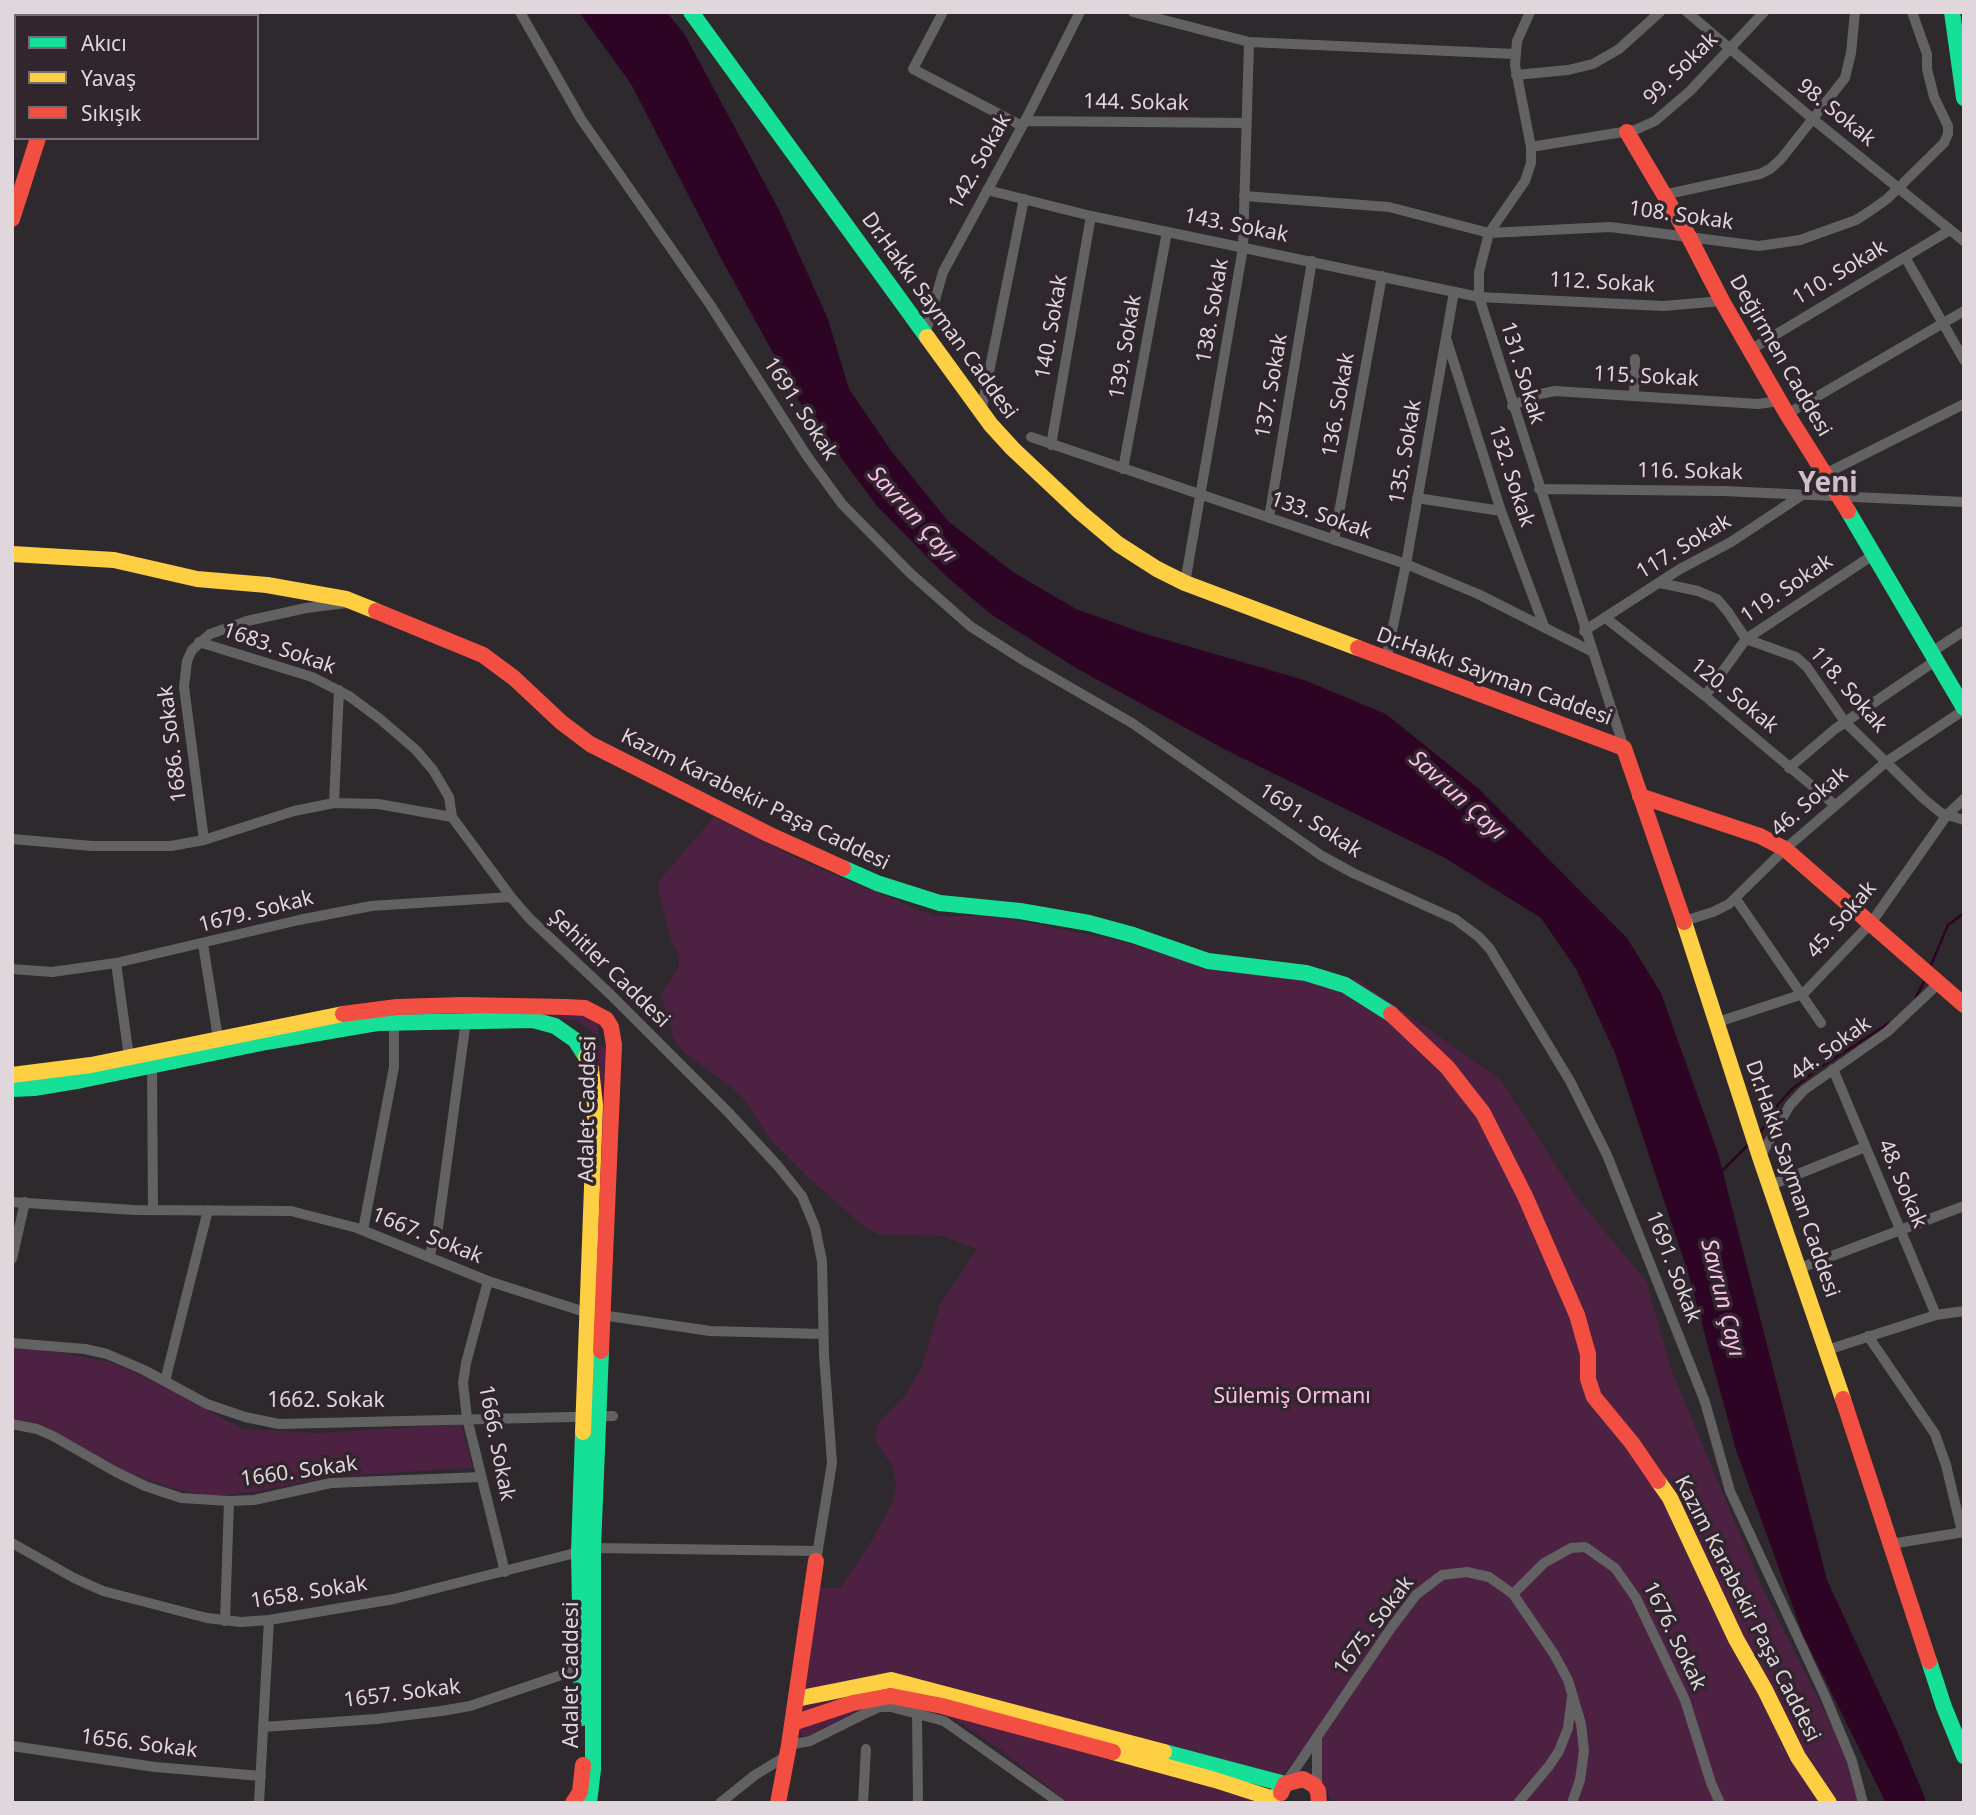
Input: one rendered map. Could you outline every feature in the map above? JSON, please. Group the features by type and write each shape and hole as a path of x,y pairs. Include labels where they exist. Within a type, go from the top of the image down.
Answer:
{"street":[{"name":"1691. Sokak","path":"520,12 581,119 705,296 807,456 856,519 910,573 970,626 1132,723 1322,856 1455,919 1473,931 1490,949 1570,1081 1607,1155 1704,1402 1730,1491 1835,1718 1853,1761 1863,1803"},
{"name":"Dr.Hakkı Sayman Caddesi","path":"691,12 981,413 1013,449 1080,512 1137,558 1185,583 1624,748 1718,1022 1760,1157 1800,1268 1944,1707 1964,1756"},
{"name":"144. Sokak","path":"943,12 913,69 1024,124 1246,124"},
{"name":"142. Sokak","path":"925,335 938,284 1024,124 1080,12"},
{"path":"1133,12 1249,42 1515,54"},
{"name":"131. Sokak","path":"1530,12 1522,28 1515,54 1516,75 1531,147 1529,173 1489,233 1479,272 1479,297 1584,632 1624,748"},
{"path":"1516,75 1567,70 1593,64 1619,49 1660,12"},
{"name":"98. Sokak","path":"1687,12 1814,120 1964,241"},
{"name":"99. Sokak","path":"1531,147 1627,132 1645,126 1668,112 1764,12"},
{"path":"1664,195 1760,174 1781,159 1845,78 1851,53 1855,12"},
{"name":"108. Sokak","path":"1244,196 1388,207 1489,233 1610,226 1759,246 1800,240 1856,220 1887,200 1944,143 1948,126 1934,97 1927,69 1927,54 1912,12"},
{"path":"1952,12 1964,98"},
{"name":"138. Sokak","path":"1185,583 1243,248 1249,42"},
{"name":"Değirmen Caddesi","path":"1627,132 1688,235 1749,350 1839,496 1964,709"},
{"path":"12,219 37,140"},
{"name":"143. Sokak","path":"987,190 1091,216 1479,297"},
{"path":"981,413 1024,199"},
{"name":"140. Sokak","path":"1051,445 1091,216"},
{"name":"110. Sokak","path":"1749,350 1950,230"},
{"name":"139. Sokak","path":"1123,469 1167,232"},
{"path":"1905,257 1964,360"},
{"name":"137. Sokak","path":"1269,518 1312,261"},
{"name":"136. Sokak","path":"1334,540 1382,276"},
{"name":"135. Sokak","path":"1386,660 1406,564 1454,292"},
{"name":"112. Sokak","path":"1479,297 1651,306 1722,301"},
{"path":"1783,407 1964,311"},
{"name":"132. Sokak","path":"1446,337 1501,511 1544,626"},
{"path":"1634,395 1635,359"},
{"name":"115. Sokak","path":"1512,406 1555,391 1783,407"},
{"path":"1825,474 1964,404"},
{"name":"133. Sokak","path":"1031,437 1406,564 1478,594 1591,651"},
{"name":"116. Sokak","path":"1539,489 1687,490 1964,502"},
{"name":"117. Sokak","path":"1584,632 1802,495"},
{"path":"1417,498 1501,511"},
{"name":"Kazım Karabekir Paşa Caddesi","path":"12,554 114,560 197,579 298,589 355,602 483,655 514,678 561,722 590,744 768,834 877,883 940,902 1020,911 1089,923 1225,964 1306,972 1354,990 1402,1022 1447,1067 1471,1096 1493,1131 1540,1228 1577,1315 1588,1354 1588,1379 1594,1397 1632,1443 1670,1498 1736,1639 1798,1757 1829,1803"},
{"name":"119. Sokak","path":"1705,696 1746,639 1873,555"},
{"path":"1660,583 1698,591 1717,599 1746,639"},
{"path":"199,642 223,628 266,615 355,602"},
{"name":"120. Sokak","path":"1606,619 1705,696 1835,805"},
{"path":"1790,768 1845,722 1964,631"},
{"name":"118. Sokak","path":"1746,639 1796,657 1807,667 1845,722 1935,810 1964,820"},
{"name":"1683. Sokak","path":"199,642 304,675 339,690 380,719 416,750 433,770 449,797 453,817"},
{"name":"1686. Sokak","path":"199,642 187,661 184,687 204,840"},
{"path":"334,803 339,690"},
{"name":"46. Sokak","path":"1684,921 1722,909 1736,899 1785,849 1886,762 1964,709"},
{"path":"1640,796 1760,836 1785,849 1964,1005"},
{"name":"45. Sokak","path":"1718,1022 1803,994 1871,923 1947,815 1964,799"},
{"path":"12,839 144,847 171,846 204,840 294,811 334,803 378,804 453,817"},
{"name":"Şehitler Caddesi","path":"453,817 511,897 548,937 610,994 718,1102 802,1196 820,1245 832,1463 817,1556"},
{"name":"1679. Sokak","path":"12,969 52,972 116,963 370,906 511,897"},
{"path":"1736,899 1821,1023"},
{"path":"203,944 218,1038"},
{"path":"116,963 128,1057"},
{"name":"44. Sokak","path":"1760,1157 1790,1105 1804,1090 1887,1032 1938,984"},
{"name":"Adalet Caddesi","path":"12,1075 47,1072 128,1057 331,1015 397,1007 553,1007 584,1008 597,1013 606,1019 611,1027 614,1045 595,1315"},
{"path":"429,1257 438,1228 466,1020"},
{"path":"363,1230 394,1066 394,1022"},
{"path":"12,1089 52,1085 316,1032 394,1022 544,1022 575,1040 587,1058 595,1104 598,1416 586,1550 582,1668 583,1774 580,1792 573,1803"},
{"path":"152,1065 153,1210"},
{"name":"48. Sokak","path":"1833,1069 1936,1315"},
{"path":"1771,1185 1865,1147"},
{"name":"1667. Sokak","path":"12,1202 153,1210 291,1211 363,1230 488,1281 595,1315 710,1331 823,1334"},
{"path":"12,1259 25,1202"},
{"path":"1800,1268 1899,1228 1964,1206"},
{"path":"165,1381 208,1210"},
{"name":"1666. Sokak","path":"488,1281 463,1383 467,1418 505,1572"},
{"path":"1827,1350 1936,1315 1964,1311"},
{"path":"1868,1336 1935,1434 1963,1532 1891,1544"},
{"name":"1662. Sokak","path":"12,1343 85,1349 107,1354 207,1404 244,1417 279,1424 598,1416"},
{"name":"1660. Sokak","path":"12,1424 37,1429 53,1436 145,1486 181,1498 254,1500 331,1483 481,1477"},
{"path":"225,1621 229,1501"},
{"name":"1658. Sokak","path":"12,1543 103,1591 225,1621 269,1620 394,1599 586,1550 817,1556"},
{"name":"1676. Sokak","path":"1513,1594 1544,1563 1571,1548 1585,1547 1615,1568 1636,1598 1685,1700 1720,1803"},
{"name":"Adalet Caddesi","path":"586,1550 593,1769 589,1803"},
{"path":"778,1803 793,1723 817,1556"},
{"name":"1675. Sokak","path":"1285,1784 1416,1595 1442,1575 1457,1572 1479,1573 1497,1581 1513,1594 1554,1654 1572,1690 1581,1724 1584,1751 1580,1780 1572,1803"},
{"path":"259,1803 269,1620"},
{"name":"1657. Sokak","path":"263,1727 376,1719 470,1706 582,1668"},
{"path":"796,1699 891,1680 1285,1784 1303,1779 1309,1781 1318,1796 1330,1803"},
{"path":"1518,1803 1559,1751 1568,1728 1572,1690"},
{"path":"793,1723 853,1703 891,1696 942,1706 1215,1780 1275,1802 1285,1784"},
{"path":"720,1803 788,1750 880,1707 891,1707 944,1721 1060,1803"},
{"path":"917,1712 918,1803"},
{"path":"1317,1739 1318,1796"},
{"name":"1656. Sokak","path":"12,1746 155,1767 261,1776"},
{"path":"863,1803 866,1749"}],"green space":[{"name":"Sülemiş Ormanı","path":"714,817 811,865 934,916 994,916 1108,938 1220,969 1357,979 1501,1080 1575,1195 1646,1281 1671,1369 1762,1587 1834,1730 1866,1803 1334,1803 1324,1790 1321,1780 1321,1755 1306,1746 1259,1803 1069,1803 1002,1751 957,1721 933,1709 884,1702 856,1712 806,1737 802,1735 799,1731 820,1588 840,1588 869,1545 894,1500 896,1485 892,1466 877,1443 875,1434 879,1422 904,1397 922,1367 940,1304 977,1249 942,1236 877,1234 861,1224 770,1139 736,1091 686,1054 675,1042 661,995 679,966 679,956 671,939 657,883"},
{"path":"414,1013 506,1013 590,1016 598,1025 600,1042 596,1034 578,1021 534,1015 270,1033"},
{"path":"597,1045 606,1046 598,1286 595,1287 600,1130"},
{"path":"12,1347 64,1353 113,1363 243,1429 318,1433 461,1424 473,1468 335,1476 254,1492 213,1496 174,1489 129,1473 38,1423 12,1418"}],"water":[{"name":"Savrun Çayı","path":"579,12 666,12 684,33 779,210 828,319 849,389 892,452 949,522 1013,572 1076,609 1146,634 1304,680 1386,714 1479,789 1627,938 1661,993 1718,1153 1827,1580 1927,1803 1886,1803 1803,1635 1736,1450 1689,1276 1615,1053 1576,969 1541,918 1445,858 1226,750 1076,668 992,615 947,577 877,506 801,404 722,260 631,84"}],"waterway":[{"path":"1931,965 1948,925 1964,913"},
{"path":"1916,997 1926,978"},
{"path":"1760,1133 1776,1107 1791,1090 1815,1071 1889,1023"},
{"path":"1720,1173 1750,1143"}],"traffic: fast":[{"path":"691,12 927,337"},
{"path":"1952,12 1964,98"},
{"path":"1848,511 1964,708"},
{"path":"843,868 877,883 940,903 1020,911 1089,923 1208,961 1306,973 1345,985 1391,1014"},
{"path":"12,1089 82,1080 266,1042 377,1023 533,1020 555,1026 575,1040 586,1057"},
{"path":"589,1803 593,1769 593,1548 601,1351"},
{"path":"582,1718 579,1552 583,1432"},
{"path":"1929,1661 1964,1756"},
{"path":"1164,1752 1285,1784 1271,1803"}],"traffic: slow":[{"path":"927,337 991,425 1013,449 1118,544 1185,583 1358,648"},
{"path":"12,554 114,560 197,579 267,585 346,599 376,611"},
{"path":"1684,922 1760,1157 1843,1399"},
{"path":"12,1075 91,1065 343,1014"},
{"path":"583,1432 595,1105 591,1069 586,1057"},
{"path":"1658,1481 1670,1498 1736,1639 1798,1757 1829,1803"},
{"path":"796,1699 891,1680 1164,1752"},
{"path":"1113,1752 1274,1799"}],"traffic: jam":[{"path":"1627,132 1688,235 1722,301 1787,414 1848,511"},
{"path":"12,219 37,140"},
{"path":"376,611 483,655 514,678 561,722 590,744 768,834 843,868"},
{"path":"1358,648 1624,748 1684,922"},
{"path":"1640,796 1760,836 1785,849 1964,1005"},
{"path":"343,1014 397,1007 462,1005 585,1008 606,1019 611,1027 614,1045 601,1351"},
{"path":"1391,1014 1447,1067 1483,1113 1525,1196 1577,1315 1588,1354 1588,1379 1594,1397 1632,1443 1658,1481"},
{"path":"1843,1399 1929,1661"},
{"path":"778,1803 816,1561"},
{"path":"793,1723 853,1703 891,1696 942,1706 1113,1752"},
{"path":"573,1803 580,1792 583,1765"},
{"path":"1281,1793 1285,1784 1303,1779 1314,1785 1318,1791 1319,1803"}],"district":[{"name":"Yeni","path":"1828,484"}]}
